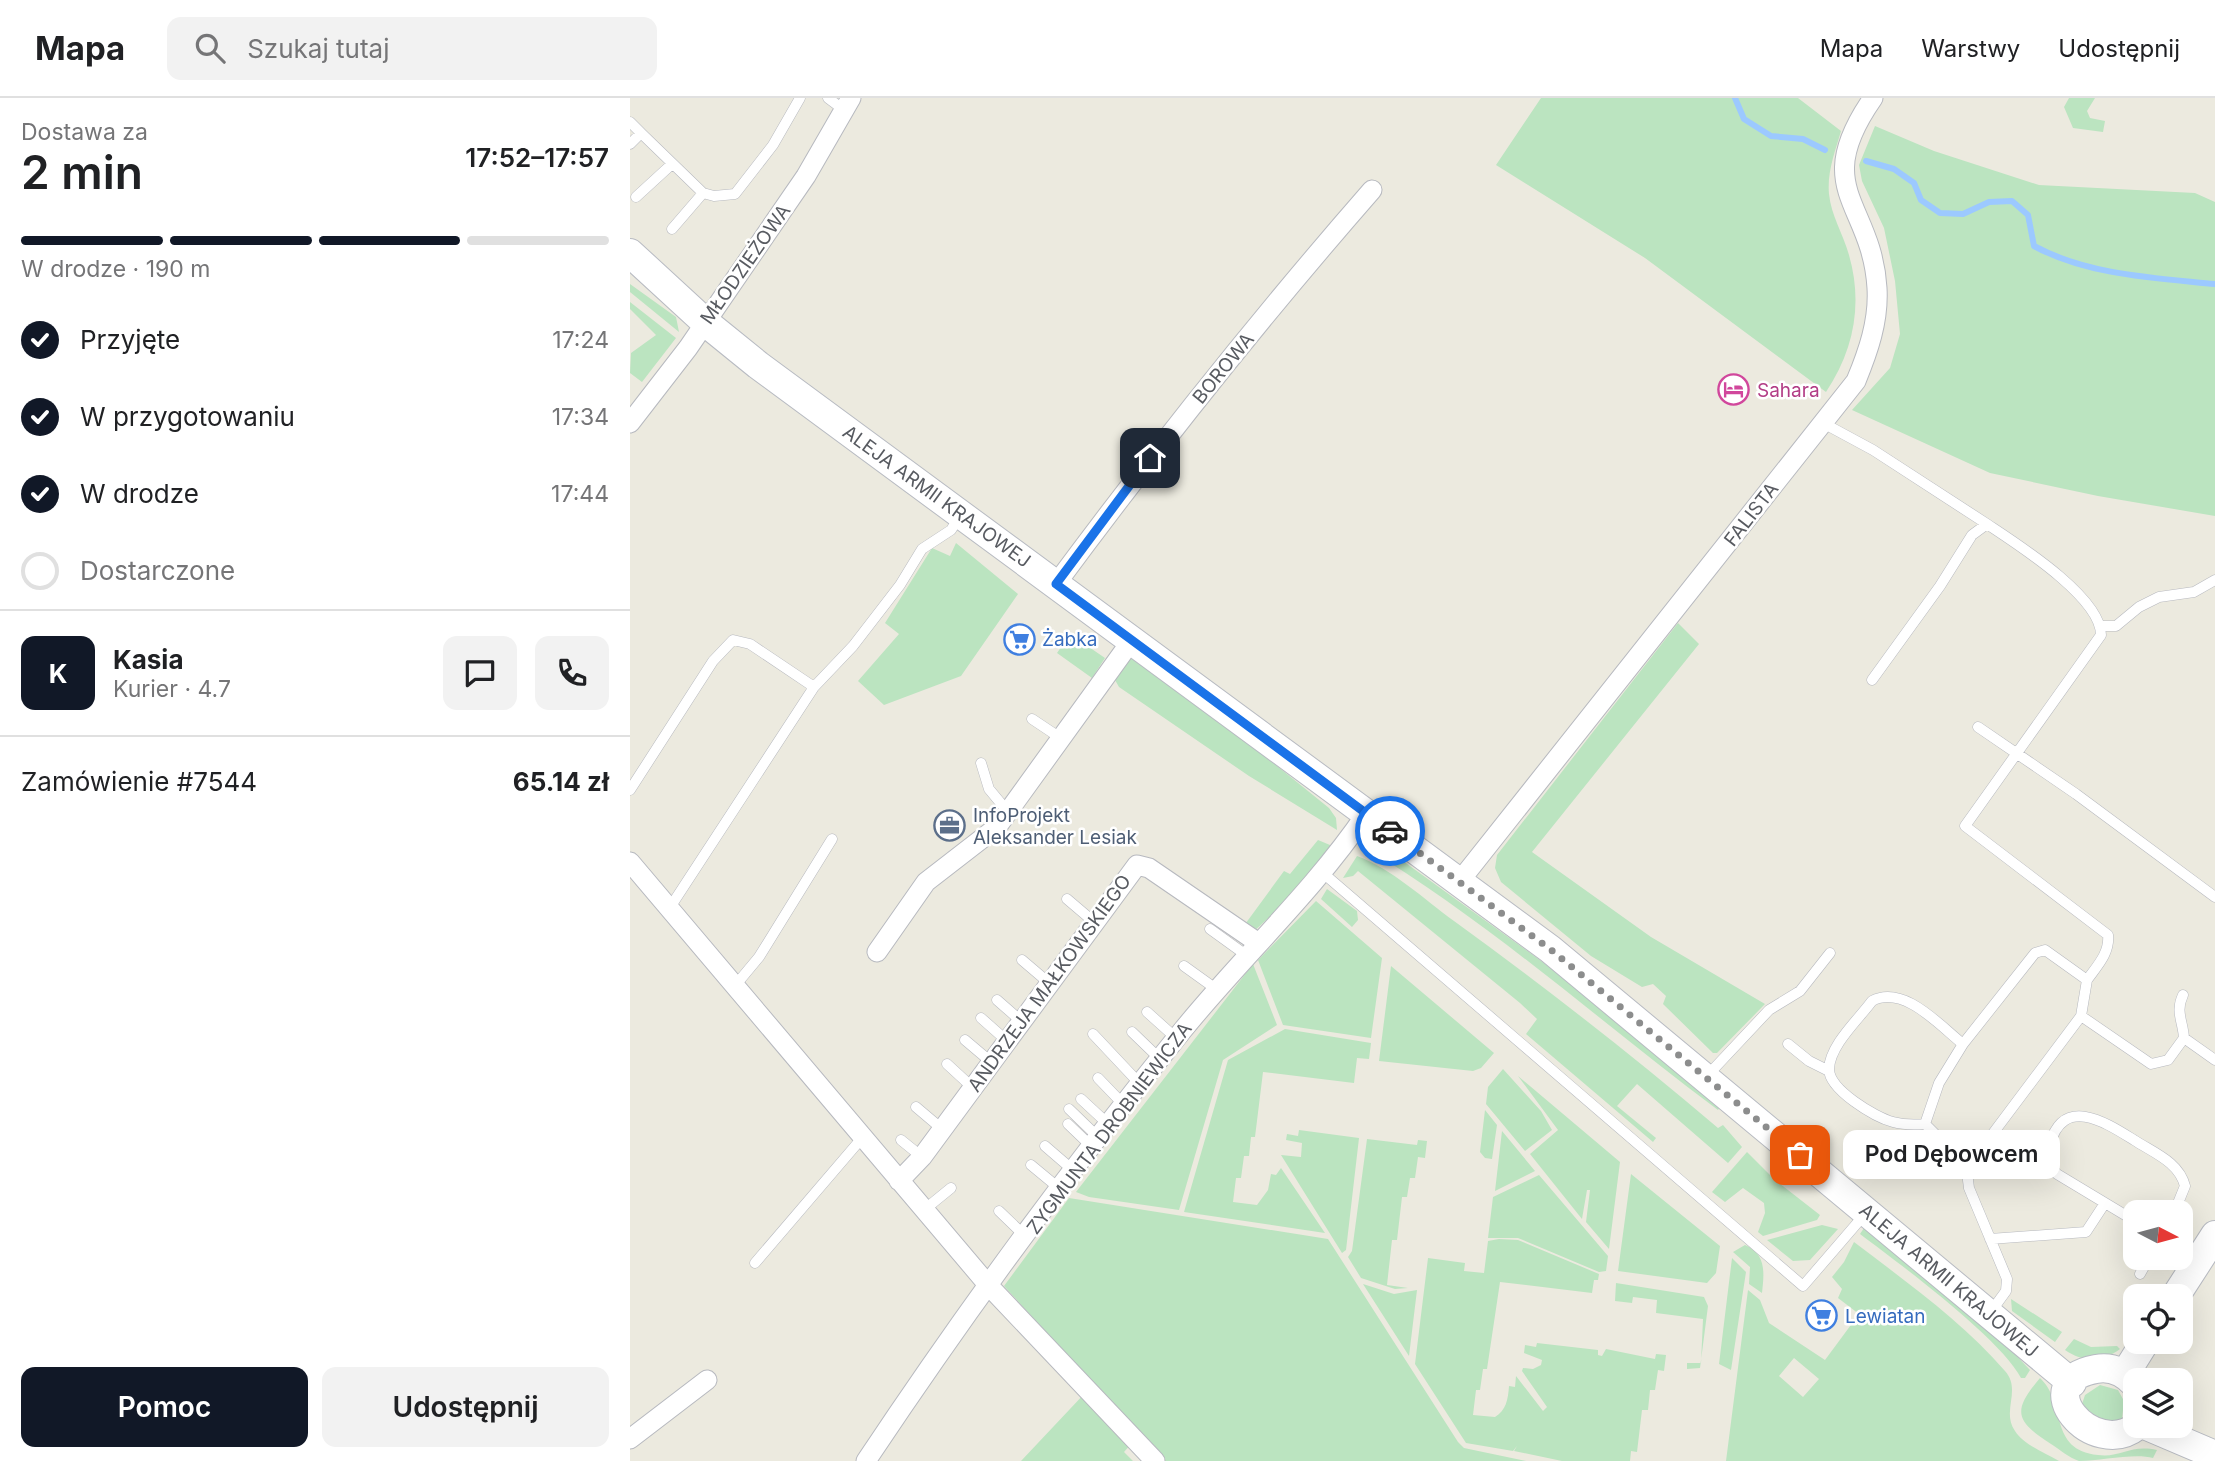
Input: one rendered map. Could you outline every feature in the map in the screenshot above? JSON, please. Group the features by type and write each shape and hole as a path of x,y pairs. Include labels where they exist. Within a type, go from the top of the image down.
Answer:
{"street":[{"name":"FALISTA","path":"1459,882 1856,381 1877,314 1874,268 1847,192 1843,159 1853,128 1873,98"},
{"name":"MŁODZIEŻOWA","path":"630,423 705,322 806,176 841,102"},
{"name":"BOROWA","path":"1056,584 1134,478 1299,274 1372,190"},
{"name":"ALEJA ARMII KRAJOWEJ","path":"630,253 705,322 1550,949 1707,1076 2072,1383"},
{"path":"877,952 926,882 984,839 1009,812 1132,640"},
{"name":"ZYGMUNTA DROBNIEWICZA","path":"869,1460 989,1286 1140,1084 1251,948 1323,873 1366,814"},
{"path":"630,862 989,1286 1155,1461"},
{"name":"ANDRZEJA MAŁKOWSKIEGO","path":"900,1181 922,1157 1133,869 1140,865 1251,948"},
{"path":"2183,1284 2215,1235"},
{"path":"2123,1376 2107,1368 2097,1368 2072,1383 2065,1406 2066,1417 2079,1437 2089,1443 2112,1445 2126,1438"},
{"path":"630,1439 707,1380"},
{"path":"2175,1438 2215,1455"}],"lane":[{"path":"630,122 703,193 727,195 741,189 773,145 800,98"},
{"path":"630,144 640,133"},
{"path":"636,197 672,164"},
{"path":"672,229 703,193"},
{"path":"1823,423 1872,450 1987,524 2066,583 2101,625 2101,635 1965,826 2108,935 2109,945 2087,980 2081,1016 1982,1148 1966,1165"},
{"path":"669,909 814,687 853,646 900,585 922,549 951,530 961,514"},
{"path":"1871,680 1940,586 1972,535 1987,524"},
{"path":"2101,625 2116,626 2139,607 2159,597 2194,592 2215,580"},
{"path":"630,790 728,643 742,640 750,644 814,687"},
{"path":"1032,719 1062,739"},
{"path":"1978,727 2076,794 2215,897"},
{"path":"981,763 989,789 1009,812"},
{"path":"734,987 758,957 832,839"},
{"path":"1323,873 1803,1286 1868,1211"},
{"path":"1067,899 1094,922"},
{"path":"1210,929 1251,948"},
{"path":"1925,1124 1938,1083 1963,1044 2035,953 2045,950 2087,980"},
{"path":"1707,1076 1769,1010 1800,990 1830,953"},
{"path":"1022,960 1049,984"},
{"path":"1184,966 1216,989"},
{"path":"2183,995 2178,1014 2184,1038 2215,1060"},
{"path":"1963,1044 1915,1006 1891,997 1880,997 1872,1001 1836,1050 1829,1071 1832,1082 1842,1093 1890,1121 1925,1124 1966,1165 1969,1188 2007,1286 1990,1314"},
{"path":"997,1000 1021,1021"},
{"path":"1147,1012 1176,1038"},
{"path":"2081,1016 2151,1063 2168,1060 2184,1038"},
{"path":"981,1018 1007,1041"},
{"path":"1132,1032 1160,1059"},
{"path":"1093,1034 1140,1084"},
{"path":"965,1040 991,1062"},
{"path":"1788,1044 1816,1066 1829,1071"},
{"path":"947,1064 972,1087"},
{"path":"1098,1078 1124,1105"},
{"path":"1080,1099 1100,1136"},
{"path":"916,1107 942,1129"},
{"path":"1069,1110 1100,1136"},
{"path":"2123,1214 2057,1174 2051,1167 2051,1140 2064,1123 2073,1118 2099,1119 2175,1166 2185,1186 2179,1200"},
{"path":"1068,1124 1100,1136"},
{"path":"755,1263 862,1138"},
{"path":"901,1140 922,1157"},
{"path":"1045,1146 1074,1171"},
{"path":"1031,1165 1061,1189"},
{"path":"924,1210 951,1188"},
{"path":"1990,1239 2086,1232 2105,1203"},
{"path":"999,1211 1026,1237"},
{"path":"2140,1274 2142,1270"}],"green space":[{"path":"1541,98 1798,98 1841,131 1830,170 1829,194 1853,273 1855,309 1849,343 1836,376 1826,392 1645,258 1496,165"},
{"path":"2069,98 2095,98 2087,111 2090,118 2105,121 2103,132 2073,128 2064,107"},
{"path":"1875,126 1934,151 2039,185 2195,193 2215,202 2215,516 2098,496 1990,473 1852,410 1890,368 1900,334 1895,281 1884,228 1862,181 1859,165"},
{"path":"630,284 676,317 679,332 630,292"},
{"path":"630,302 676,338 642,382 630,373 631,353 656,335 630,309"},
{"path":"956,543 1018,594 961,676 884,705 858,681 899,634 885,623 932,548 950,556"},
{"path":"1678,623 1699,644 1532,852 1651,937 1765,1004 1717,1053 1713,1053 1663,1004 1666,996 1653,984 1642,987 1591,956 1501,882 1495,868 1497,855"},
{"path":"1070,634 1105,658 1092,678 1057,653"},
{"path":"1130,655 1198,702 1329,808 1336,818 1337,830 1249,776 1119,687 1115,680"},
{"path":"1318,840 1330,845 1320,866 1310,878 1252,933 1243,927 1284,871 1290,874"},
{"path":"1368,845 1385,848 1544,963 1721,1105 1718,1110 1456,907 1364,847"},
{"path":"1357,856 1395,876 1522,971 1718,1128 1723,1125 1742,1147 1728,1163 1637,1084 1617,1106 1656,1138 1653,1142 1526,1034 1537,1019 1520,1003 1358,871 1353,876 1343,878"},
{"path":"1327,889 1357,911 1358,920 1352,927 1321,899"},
{"path":"1316,901 1382,958 1371,1038 1283,1025 1258,960"},
{"path":"1253,964 1277,1025 1223,1060 1179,1210 1089,1197 1076,1192"},
{"path":"1391,966 1494,1053 1481,1068 1473,1071 1379,1061"},
{"path":"1285,1029 1371,1043 1369,1059 1357,1058 1354,1083 1263,1072 1255,1137 1251,1137 1249,1156 1244,1156 1241,1178 1236,1178 1233,1202 1257,1205 1268,1190 1271,1174 1276,1175 1281,1168 1325,1233 1184,1212 1228,1060"},
{"path":"1503,1069 1541,1111 1552,1130 1525,1151 1486,1104 1488,1087"},
{"path":"1518,1076 1620,1162 1609,1249 1586,1222 1590,1190 1587,1190 1582,1219 1530,1154 1558,1130"},
{"path":"1485,1110 1497,1125 1492,1159 1485,1158 1480,1152"},
{"path":"1299,1130 1359,1138 1346,1250 1342,1253 1281,1155 1301,1157 1302,1143 1286,1140 1287,1134 1298,1136"},
{"path":"1502,1131 1535,1171 1495,1191"},
{"path":"1367,1139 1417,1145 1418,1140 1427,1141 1425,1158 1418,1157 1415,1178 1410,1178 1407,1197 1402,1197 1397,1240 1392,1240 1387,1285 1408,1288 1395,1289 1361,1278 1348,1257 1352,1251"},
{"path":"1747,1152 1775,1180 1820,1215 1817,1220 1763,1236 1758,1232 1765,1213 1764,1203 1743,1188 1725,1202 1712,1192"},
{"path":"1631,1174 1720,1246 1716,1273 1707,1283 1618,1271"},
{"path":"1539,1175 1608,1256 1606,1271 1599,1272 1518,1238 1488,1238 1493,1197"},
{"path":"1069,1198 1328,1239 1458,1442 1464,1448 1526,1461 1164,1461 1004,1286"},
{"path":"1822,1225 1838,1229 1810,1260 1793,1261 1767,1240"},
{"path":"1864,1228 2011,1350 2030,1370 2025,1378 2021,1378 1993,1343 1971,1323 1860,1234"},
{"path":"1518,1240 1599,1274 1598,1280 1594,1280 1592,1293 1500,1282 1487,1369 1483,1369 1480,1390 1476,1390 1473,1415 1495,1417 1499,1414 1506,1404 1509,1386 1515,1387 1516,1376 1543,1411 1547,1407 1522,1371 1523,1368 1533,1369 1541,1365 1542,1360 1524,1353 1525,1345 1536,1347 1537,1343 1598,1350 1598,1355 1602,1356 1606,1349 1655,1359 1656,1354 1666,1355 1664,1371 1658,1370 1655,1390 1650,1390 1648,1410 1642,1410 1637,1452 1631,1451 1630,1461 1562,1461 1514,1451 1517,1446 1513,1451 1466,1443 1415,1364 1428,1258 1465,1263 1464,1271 1484,1273 1488,1241"},
{"path":"1854,1242 1971,1336 2010,1378 2010,1416 2015,1431 2029,1445 2059,1461 1726,1461 1748,1290 1760,1300 1769,1323 1825,1360 1859,1314 1838,1298 1842,1289 1832,1277 1844,1262","holes":["1794,1358 1819,1379 1803,1397 1779,1376"]},
{"path":"1745,1245 1761,1259 1762,1293 1749,1284 1750,1267 1733,1252"},
{"path":"1732,1258 1746,1272 1731,1370 1719,1364"},
{"path":"1616,1283 1704,1297 1708,1306 1701,1359 1703,1319 1656,1313 1657,1300 1633,1297 1632,1303 1615,1301"},
{"path":"1363,1284 1394,1294 1417,1290 1409,1356"},
{"path":"2011,1299 2062,1332 2055,1342 2012,1311"},
{"path":"2074,1339 2091,1347 2117,1346 2120,1349 2100,1358 2086,1359 2065,1350"},
{"path":"1687,1363 1701,1363 1700,1368 1687,1369"},
{"path":"2040,1378 2048,1388 2060,1424 2072,1444 2082,1451 2098,1455 2113,1455 2140,1449 2157,1450 2153,1458 2137,1456 2079,1461 2039,1436 2024,1422 2021,1415 2025,1399"},
{"path":"2100,1385 2118,1390 2123,1399 2122,1419 2112,1427 2081,1407 2085,1395"},
{"path":"1086,1392 1132,1443 1124,1452 1133,1461 1021,1461"}],"waterway":[{"path":"1735,98 1744,119 1771,136 1803,139 1825,150"},
{"path":"1866,161 1894,169 1914,183 1921,200 1940,213 1963,214 1989,202 2012,201 2028,215 2034,246 2055,256 2122,274 2215,284"}],"way so far":[{"path":"1390,831 1550,949 1800,1155"}],"place":[{"name":"Sahara","path":"1734,390"},
{"name":"Żabka","path":"1019,639"},
{"name":"InfoProjekt Aleksander Lesiak","path":"950,826"},
{"name":"Pod Dębowcem","path":"1800,1155"},
{"name":"Lewiatan","path":"1822,1316"}],"route":[{"path":"1150,458 1056,584 1390,831"}]}
